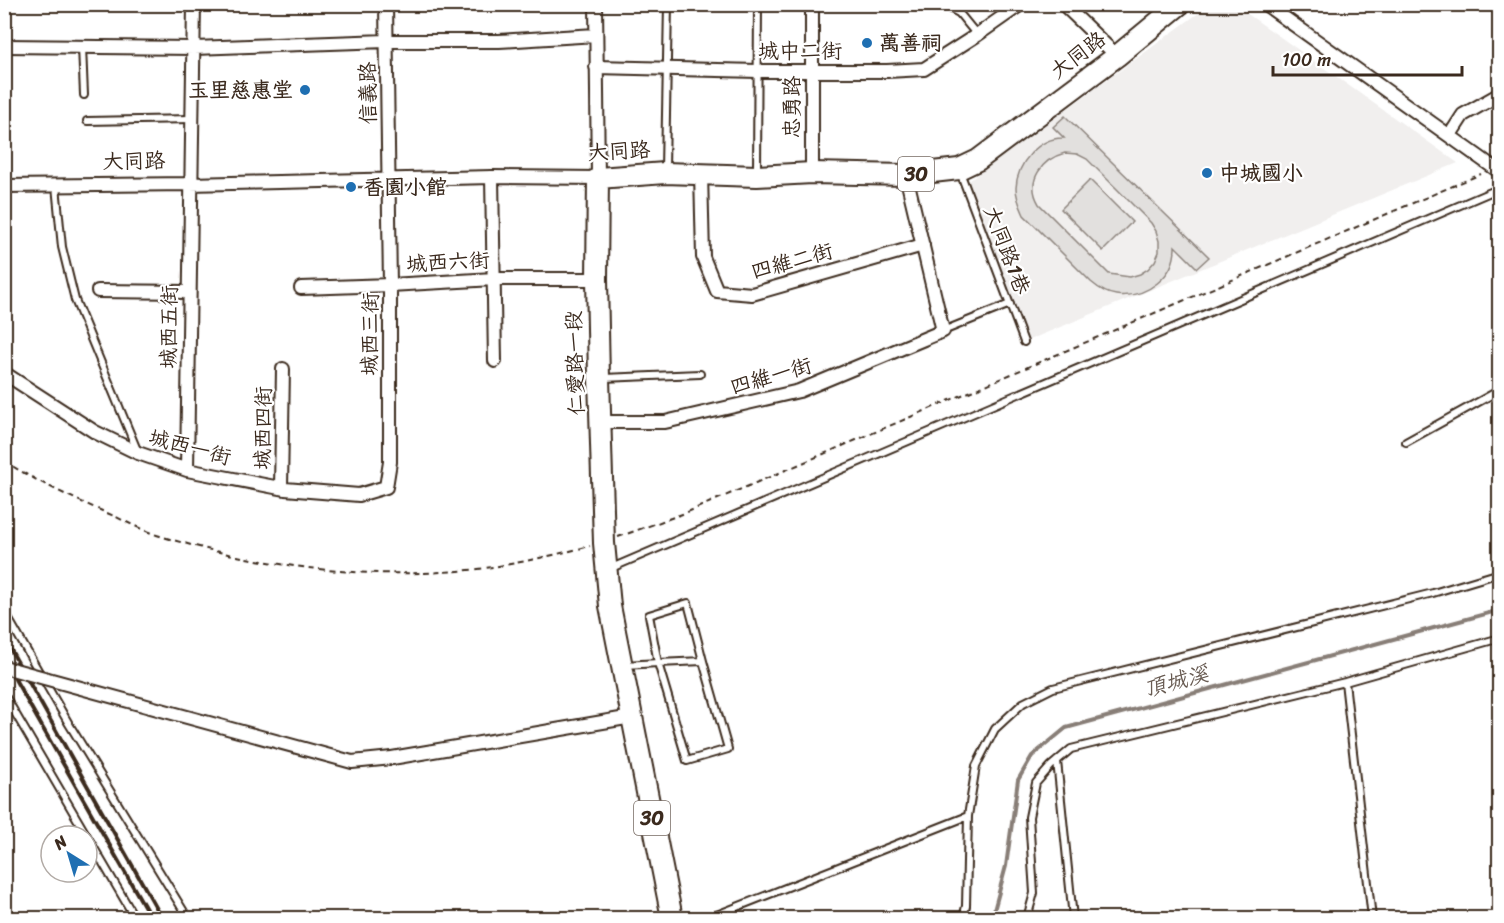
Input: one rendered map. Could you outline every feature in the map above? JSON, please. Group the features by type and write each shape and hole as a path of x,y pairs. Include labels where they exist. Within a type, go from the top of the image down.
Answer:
{"main road":[{"name":"大同路","path":"598,178 665,173 757,176 812,173 906,175 959,169 978,160 1117,56 1180,4"},
{"name":"仁愛路一段","path":"598,178 597,279 604,543 610,606 632,717"},
{"name":"30","path":"632,717 672,918"}],"street":[{"name":"城西五街","path":"187,470 194,4"},
{"name":"信義路","path":"386,4 389,180"},
{"name":"仁愛路一段","path":"596,4 598,178"},
{"name":"忠勇路","path":"812,4 812,173"},
{"name":"城中二街","path":"596,67 758,71 924,69 1021,4"},
{"path":"1063,4 1117,56"},
{"path":"1265,4 1497,170"},
{"path":"4,46 194,48 386,41 499,41 596,35"},
{"path":"1450,135 1463,115 1500,94"},
{"name":"四維二街","path":"701,173 703,257 717,291 753,294 923,245"},
{"path":"906,175 944,331"},
{"path":"492,177 495,361"},
{"name":"大同路","path":"4,186 492,177 598,178"},
{"name":"城西三街","path":"386,487 390,462 389,180"},
{"name":"城西六街","path":"301,288 494,279 597,279"},
{"path":"98,291 188,292"},
{"name":"四維一街","path":"601,422 665,422 799,392 944,331"},
{"name":"城西四街","path":"281,488 284,369"},
{"name":"城西一街","path":"4,373 95,432 138,453 187,470 281,488 359,495 386,487"},
{"path":"4,667 352,762 392,758 632,717"}],"lane":[{"path":"665,173 668,4"},
{"path":"757,176 758,4"},
{"path":"942,4 959,13 977,35"},
{"path":"82,46 84,95"},
{"path":"87,121 192,119"},
{"name":"大同路1巷","path":"959,169 1024,342"},
{"path":"56,186 62,247 73,292 102,370 138,453"},
{"path":"607,570 1500,188"},
{"path":"1500,200 1497,204 1500,216"},
{"name":"四維一街","path":"944,331 1010,304"},
{"path":"599,378 700,375"},
{"path":"1406,442 1500,390"},
{"path":"963,918 966,906 968,816 976,765 995,729 1023,703 1053,687 1433,593 1500,573"},
{"path":"688,603 728,749 687,761 658,663 649,615 688,603"},
{"path":"4,611 69,724 188,918"},
{"path":"1027,918 1034,893 1029,816 1036,783 1071,749 1345,681 1500,638"},
{"path":"622,665 704,661"},
{"path":"1345,681 1372,918"},
{"path":"4,694 135,918"},
{"path":"1057,761 1073,918"},
{"path":"709,918 968,816"}],"path":[{"path":"4,461 59,491 158,535 235,556 291,566 364,572 443,572 531,560 604,543 696,509 1497,170"}],"shaded area":[{"name":"中城國小","path":"1211,4 1235,5 1458,163 1024,342 966,183"},
{"path":"1065,116 1209,257 1197,268 1175,246 1174,257 1165,276 1148,289 1138,293 1112,294 1094,284 1024,215 1017,199 1017,179 1031,153 1046,142 1064,138 1053,127","holes":["1065,153 1077,154 1087,159 1151,223 1156,231 1159,252 1155,261 1140,274 1130,277 1109,274 1039,204 1034,187 1038,172 1049,160 1057,156"]},
{"path":"1090,180 1132,222 1103,251 1061,209"}],"waterway":[{"name":"頂城溪","path":"992,918 1006,866 1018,780 1032,756 1066,728 1500,610"}],"railway":[{"path":"4,638 162,918"},
{"path":"4,660 151,918"}],"place":[{"name":"萬善祠","path":"867,43"},
{"name":"玉里慈惠堂","path":"305,90"},
{"name":"中城國小","path":"1207,173"},
{"name":"香園小館","path":"351,187"}]}
